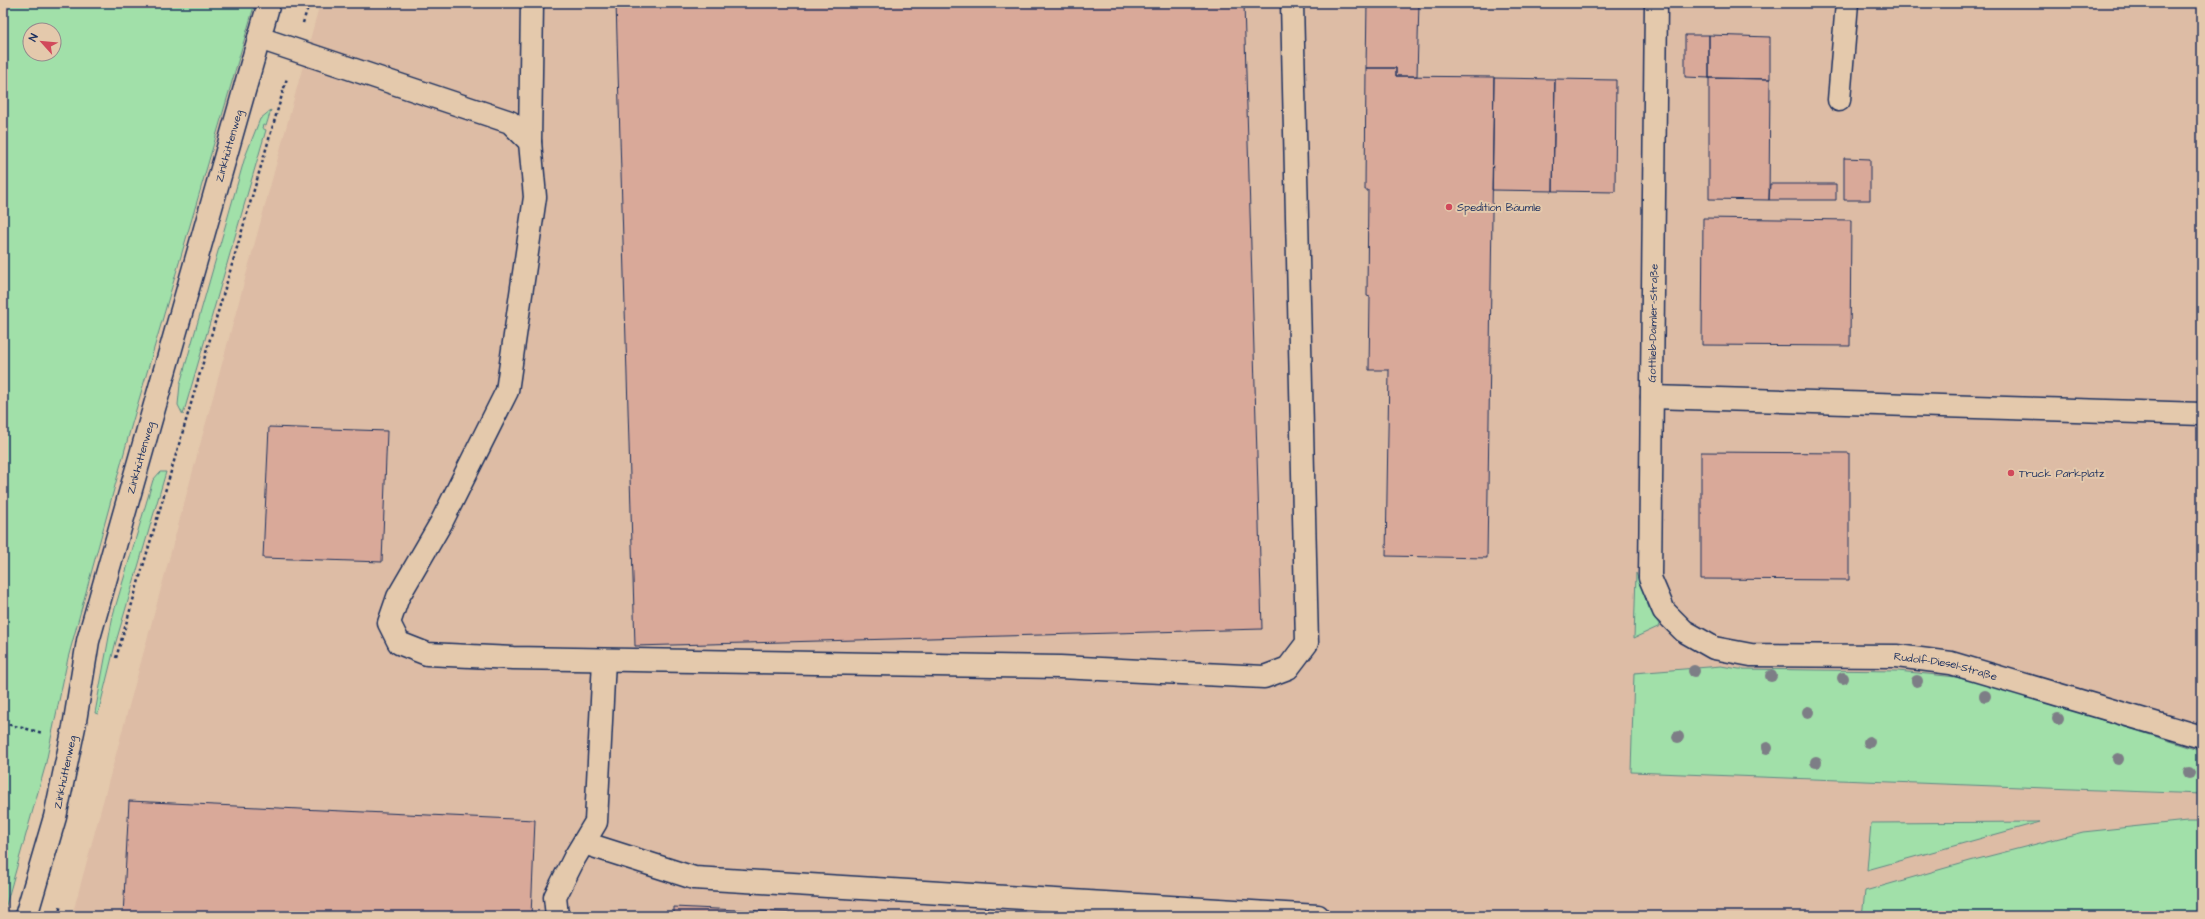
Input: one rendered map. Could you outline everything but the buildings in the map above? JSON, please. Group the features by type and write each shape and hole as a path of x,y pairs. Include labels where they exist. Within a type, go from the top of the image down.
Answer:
{"street":[{"name":"Zinkhüttenweg","path":"26,916 55,817 71,740 88,641 269,3"},
{"path":"532,3 530,142 534,197 507,391 441,523 398,597 389,623 399,643 427,654 604,660 1060,667 1264,677 1288,668 1306,643 1292,3"},
{"name":"Gottlieb-Daimler-Straße","path":"1656,3 1650,578 1664,611 1684,631"},
{"path":"1839,100 1847,3"},
{"path":"259,38 510,122 530,142"},
{"path":"1652,397 2202,414"},
{"name":"Rudolf-Diesel-Straße","path":"1684,631 1714,648 1751,655 1897,656 1951,663 2202,737"},
{"path":"557,916 556,897 596,822 604,660"},
{"path":"584,843 694,878 1318,916"}],"path":[{"path":"115,661 309,3"},
{"path":"3,723 71,740"},
{"path":"58,916 62,901"}],"shaded area":[{"path":"320,3 2202,3 2202,916 72,916"}],"green space":[{"path":"3,3 255,3 131,427 68,658 45,767 3,916"},
{"path":"271,110 266,126 263,125 262,128 266,130 183,415 178,405 180,384 245,157 260,119"},
{"path":"160,472 166,472 115,645 98,714 95,713 113,615 153,480"},
{"path":"1636,573 1649,608 1660,626 1634,638"},
{"path":"1721,666 1739,669 1898,671 1956,677 1997,687 2202,751 2202,794 1631,772 1634,673"},
{"path":"2187,821 2202,821 2202,916 1862,916 1865,891 1970,861 2083,832"},
{"path":"2040,822 1867,870 1871,823"}],"place":[{"name":"Spedition Bäumle","path":"1449,207"},
{"name":"Truck Parkplatz","path":"2011,473"}]}
